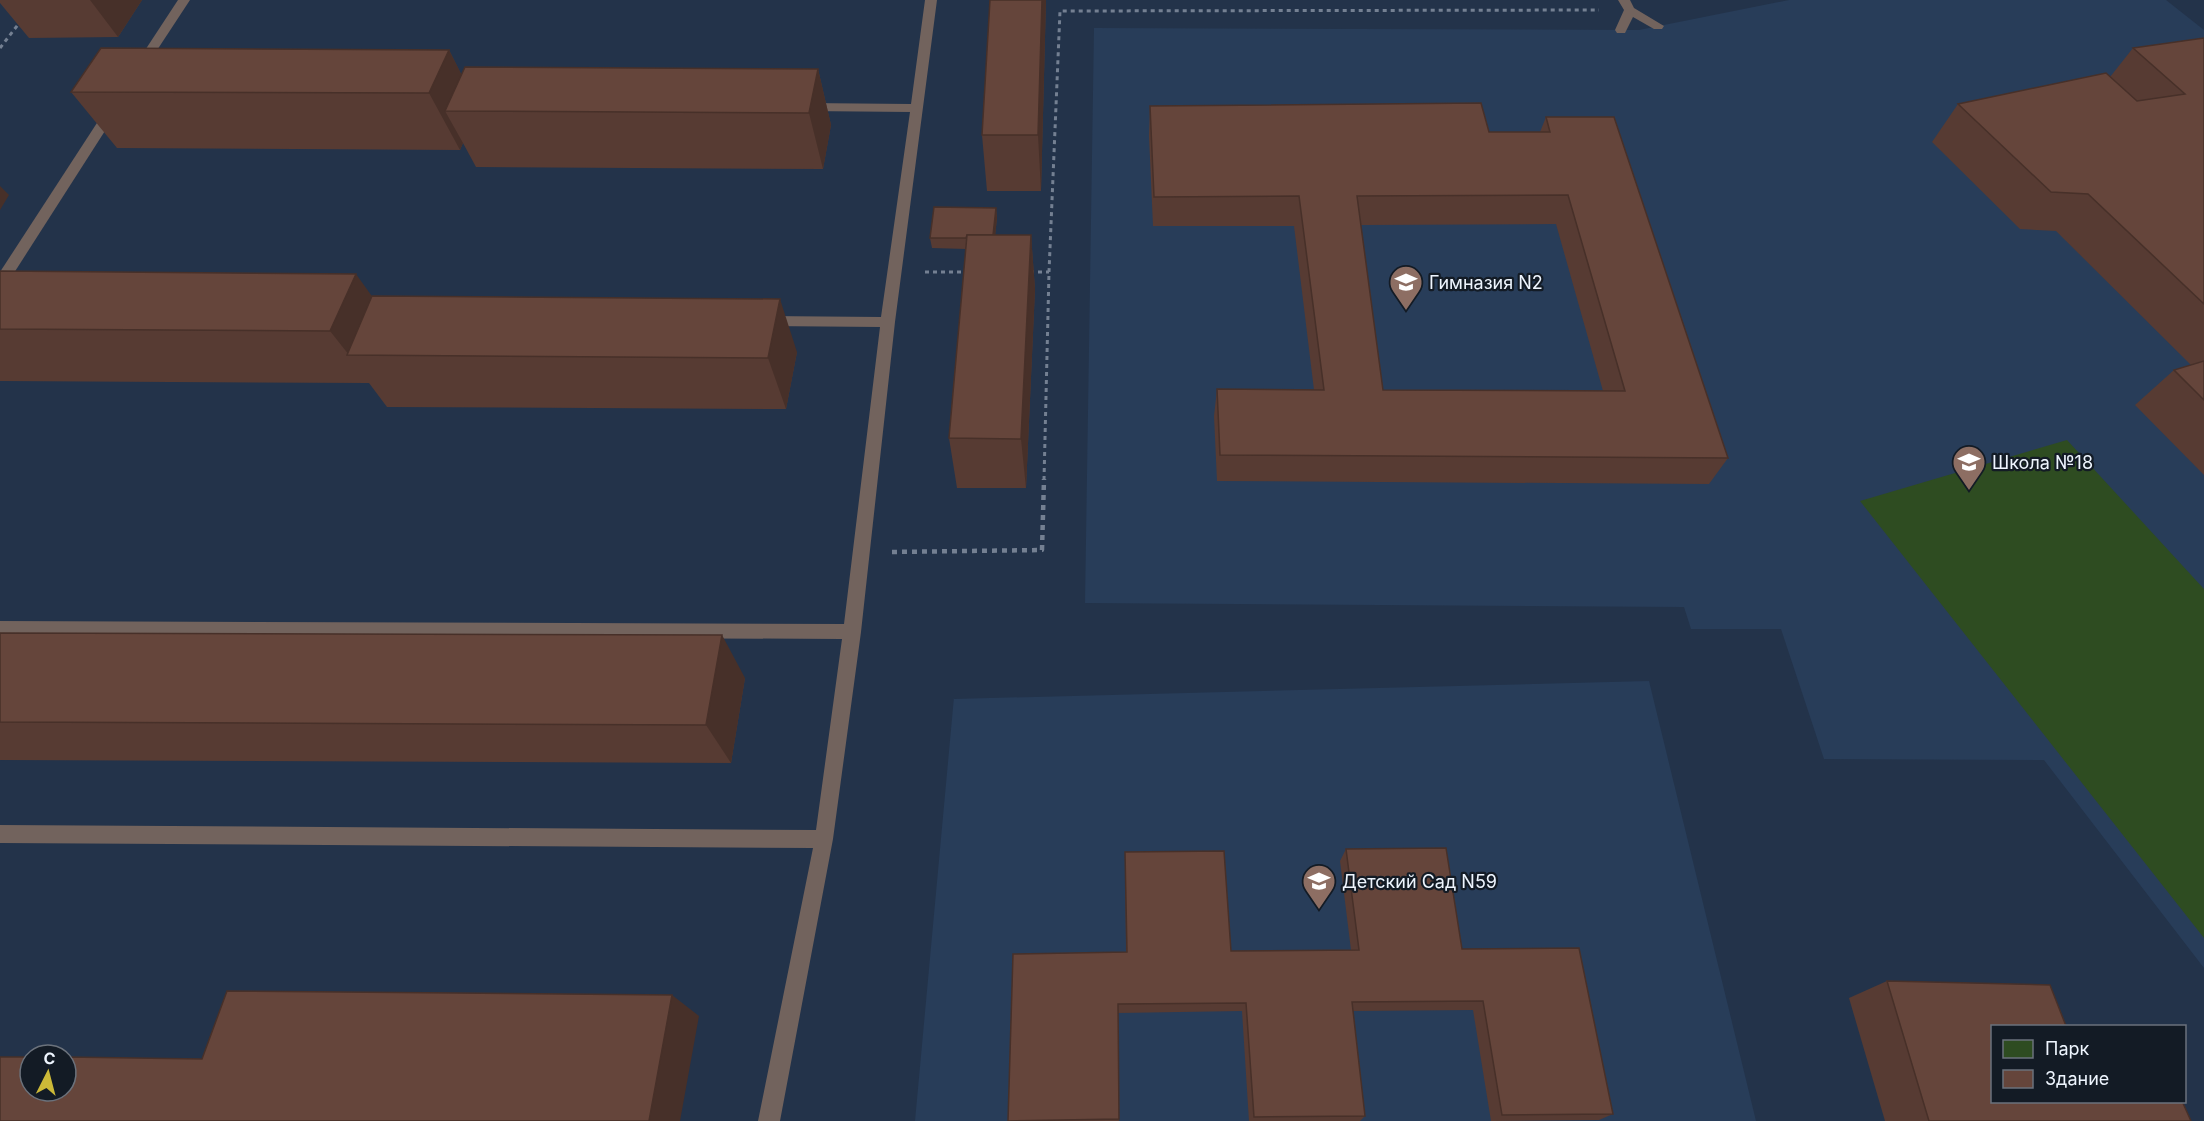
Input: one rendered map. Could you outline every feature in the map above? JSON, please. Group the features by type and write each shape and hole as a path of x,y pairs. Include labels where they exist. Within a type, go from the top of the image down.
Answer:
{"lane":[{"path":"134,76 184,0"},
{"path":"769,1121 824,839 852,632 888,322 931,0"},
{"path":"1621,30 1627,5 1659,26"},
{"path":"0,283 122,96"},
{"path":"787,107 917,108"},
{"path":"747,321 888,322"},
{"path":"0,628 852,632"},
{"path":"0,834 824,839"}],"path":[{"path":"861,553 1042,550 1049,272 1060,11 1627,5"},
{"path":"0,48 22,19"},
{"path":"895,273 978,272"},
{"path":"1025,272 1049,272"}],"shaded area":[{"path":"1789,0 2166,0 2204,30 2204,968 2044,760 1824,759 1781,629 1691,629 1684,607 1085,603 1094,28 1639,30"},
{"name":"Детский Сад N59","path":"1649,681 1756,1121 915,1121 954,697 954,699"}],"green space":[{"path":"2067,440 2204,589 2204,938 1860,501"}],"building":[{"path":"990,0 1042,0 1038,135 982,135"},
{"path":"2204,38 2204,304 2088,194 2051,192 1958,104 2106,73 2137,101 2185,94 2133,48"},
{"path":"101,48 449,50 429,93 71,92"},
{"path":"465,67 818,69 809,113 445,111"},
{"path":"1481,103 1489,132 1550,132 1546,117 1614,117 1728,458 1220,455 1217,389 1324,390 1299,196 1154,197 1150,106","holes":["1568,195 1625,391 1383,390 1357,196"]},
{"path":"934,207 996,208 993,235 930,238"},
{"path":"967,235 1031,235 1021,439 949,438"},
{"path":"0,271 356,274 330,331 0,329"},
{"path":"372,296 780,299 768,358 347,355"},
{"path":"2204,361 2204,400 2174,370"},
{"path":"0,633 722,635 706,725 0,722"},
{"path":"1446,848 1462,949 1579,948 1613,1114 1502,1115 1483,1001 1352,1002 1365,1116 1254,1117 1246,1003 1118,1004 1119,1119 1008,1121 1013,954 1127,952 1125,852 1224,851 1231,951 1359,950 1346,849"},
{"path":"1887,981 2050,985 2066,1025 1991,1025 1991,1103 2183,1103 2191,1121 1929,1121"},
{"path":"227,991 672,995 649,1121 0,1121 0,1057 18,1057 18,1103 78,1103 78,1057 202,1059"}],"place":[{"name":"Гимназия N2","path":"1406,311"},
{"name":"Школа №18","path":"1969,491"},
{"name":"Детский Сад N59","path":"1319,910"}]}
